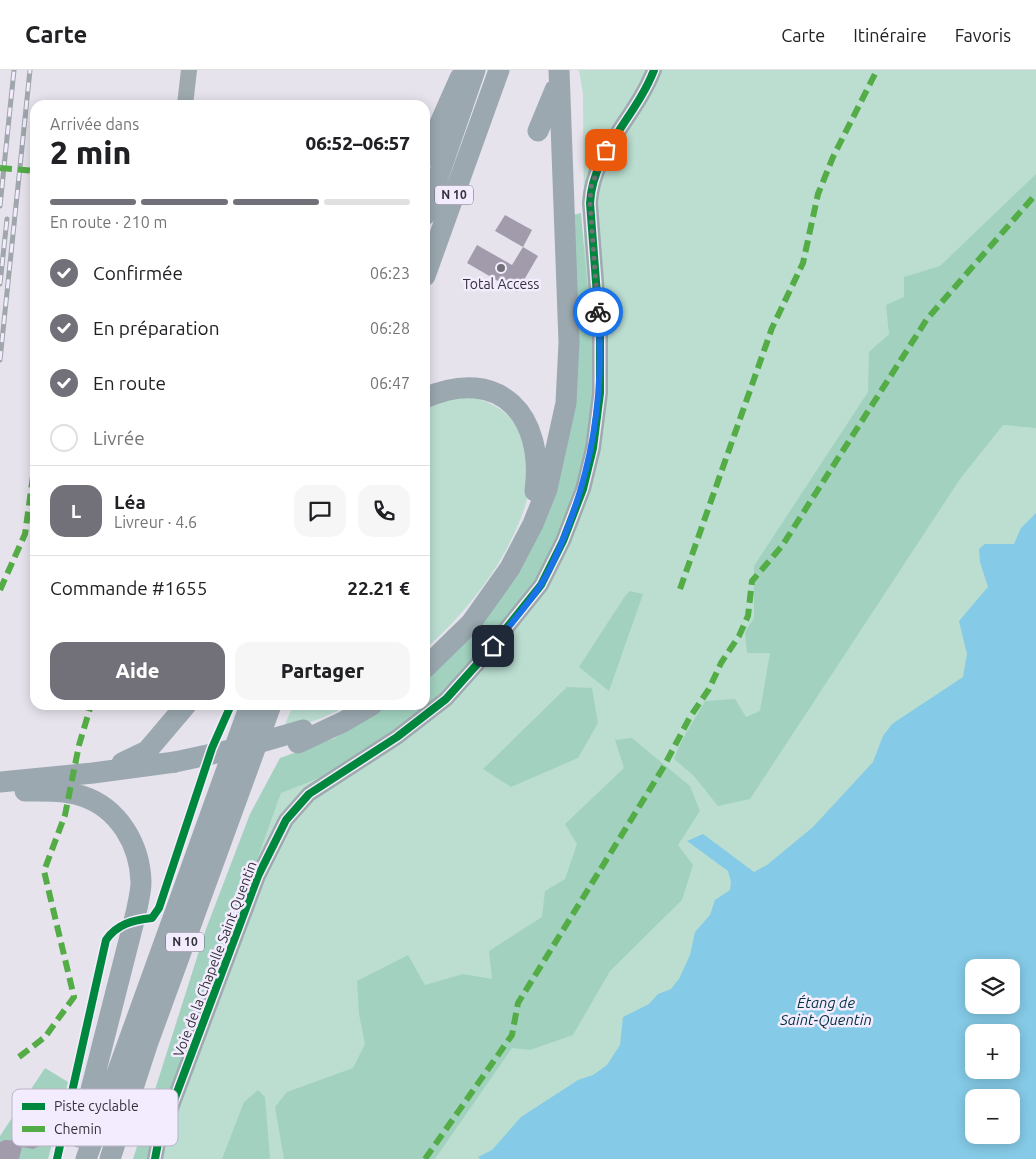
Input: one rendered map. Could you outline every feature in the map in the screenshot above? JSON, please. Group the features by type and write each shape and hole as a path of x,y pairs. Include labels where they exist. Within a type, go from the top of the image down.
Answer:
{"main road":[{"path":"430,146 458,79 474,70"},
{"name":"N 10","path":"430,200 474,70"},
{"name":"N 10","path":"430,262 499,70"},
{"path":"538,131 559,73"},
{"path":"430,663 471,623 510,568 533,524 547,489 566,403 569,342 559,73"},
{"path":"430,396 444,390 466,387 487,390 506,400 524,416 531,430 536,447 538,470 535,492 527,514 502,563 465,614 430,650"},
{"path":"0,793 24,791 62,792 84,782 147,751 182,710"},
{"name":"N 10","path":"111,1089 248,710"},
{"name":"N 10","path":"133,1089 269,710"},
{"path":"263,726 282,710"},
{"path":"173,767 244,747 300,736 345,710"},
{"path":"0,782 84,782 173,767 230,761 343,722 363,710"},
{"path":"84,782 102,806 117,818 131,838 139,861 141,884 92,1089"},
{"path":"74,1159 77,1146"},
{"name":"N 10","path":"86,1159 91,1146"},
{"name":"N 10","path":"110,1159 114,1146"}],"street":[{"path":"186,100 189,70"},
{"name":"Voie de la Chapelle Saint Quentin","path":"178,1090 258,876 286,820 309,794 397,737 446,699 480,661 540,585 563,541 582,489 593,448 600,393 600,334 590,203 591,187 606,150 642,96 654,70"},
{"name":"Voie de la Chapelle Saint Quentin","path":"155,1159 157,1146"}],"green space":[{"path":"579,70 1036,70 1036,1159 137,1159 142,1146 178,1146 178,1089 163,1089 281,774 415,710 430,710 430,699 543,553 585,366 583,94"},
{"path":"1036,174 1036,428 1003,425 960,479 750,799 718,806 693,775 674,759 681,742 705,701 735,699 746,717 760,711 770,653 747,653 745,632 754,618 754,566 868,392 869,352 889,334 886,305 904,297 904,277 940,266"},
{"path":"581,213 595,370 590,433 581,473 562,530 530,592 449,688 430,704 430,675 433,673 555,476 568,216"},
{"path":"460,396 479,399 496,406 510,418 521,434 530,464 532,484 520,521 499,562 486,582 457,618 430,644 430,406 435,403"},
{"path":"630,591 643,594 609,691 579,667"},
{"path":"567,687 592,688 598,723 578,758 511,787 483,769"},
{"path":"291,710 339,710 322,718 282,732"},
{"path":"377,710 423,710 395,734 332,773 281,793 174,1089 155,1089 206,929 250,814 280,758 335,738"},
{"path":"632,738 690,786 700,811 678,845 693,865 682,900 610,971 573,1035 530,1050 512,1048 435,1159 284,1159 275,1107 287,1092 353,1068 365,1044 359,1014 357,981 408,955 425,985 463,974 492,979 489,951 542,917 545,891 565,879 577,844 565,824 624,768 615,740"},
{"path":"45,1068 68,1082 66,1089 31,1089"},
{"path":"258,1090 265,1097 270,1159 222,1159 244,1102"},
{"path":"12,1118 12,1146 51,1146 48,1159 0,1159 0,1136"},
{"path":"137,1146 154,1146 149,1159 133,1159"}],"water":[{"name":"Étang de Saint-Quentin","path":"1036,513 1036,1159 480,1159 478,1157 492,1150 521,1117 578,1080 593,1075 607,1065 620,1045 623,1017 649,1004 658,994 671,989 679,979 690,955 695,932 710,915 715,900 730,890 731,882 728,871 687,841 703,834 754,872 767,865 813,827 873,762 883,736 892,724 963,677 967,654 959,621 988,587 980,562 979,549 985,544 1014,544 1021,528"}],"building":[{"path":"505,215 532,230 523,247 495,231"},
{"path":"477,245 512,265 523,247 538,256 517,292 467,263"},
{"path":"12,1140 12,1146 40,1146 33,1149 22,1147 19,1159 0,1159 0,1142"}],"railway":[{"path":"0,206 14,70"},
{"path":"0,360 30,70"},
{"path":"0,284 7,219"}],"marked path":[{"path":"680,589 772,328 803,263 818,194 833,157 877,70"},
{"path":"0,168 30,171"},
{"path":"425,1159 512,1035 518,1003 663,768 690,717 709,689 721,663 739,636 748,616 752,581 782,546 927,319 1036,194"},
{"path":"0,590 25,534 30,498"},
{"path":"19,1057 45,1037 74,997 44,871 65,815 79,745 90,710"}],"cycle path":[{"path":"178,1090 258,876 286,820 309,794 397,737 446,699 480,661 541,585 563,541 583,489 593,448 600,393 600,334 590,203 593,184 607,150 637,103 654,70"},
{"path":"73,1089 106,940 115,930 126,924 152,918 159,908 212,748 229,710"},
{"path":"57,1159 60,1146"},
{"path":"155,1159 157,1146"}],"way so far":[{"path":"598,312 590,203 591,187 606,150"}],"place":[{"name":"Total Access","path":"501,268"}],"route":[{"path":"493,646 540,585 563,541 582,489 593,448 600,393 598,312"}]}
